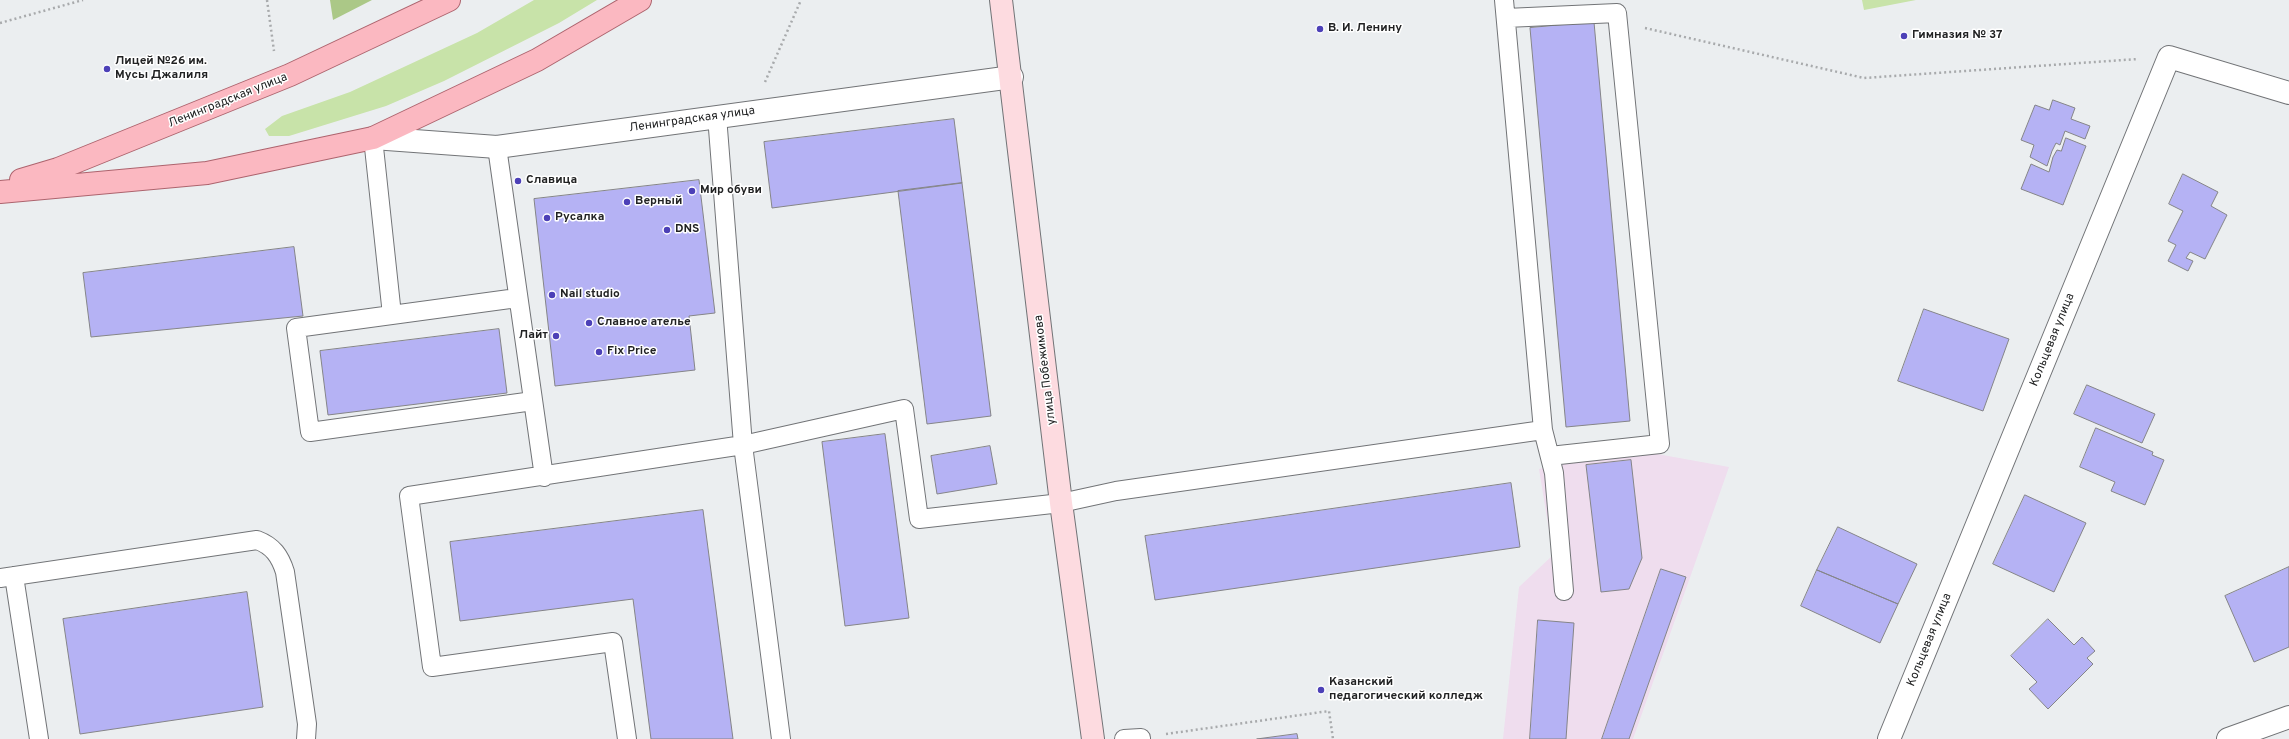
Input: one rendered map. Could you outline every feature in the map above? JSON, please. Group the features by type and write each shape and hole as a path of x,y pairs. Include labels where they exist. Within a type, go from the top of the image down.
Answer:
{"main road":[{"name":"Ленинградская улица","path":"0,186 58,169 247,93 384,32 449,0"},
{"name":"Ленинградская улица","path":"0,192 207,173 372,138 537,60 640,0"}],"street":[{"name":"улица Побежимова","path":"1001,0 1012,78 1061,503 1093,739"},
{"path":"2169,57 2289,93"},
{"name":"Кольцевая улица","path":"1889,739 2169,57"},
{"name":"Ленинградская улица","path":"372,138 497,147 717,116 1012,78"},
{"path":"2228,739 2289,717"}],"lane":[{"path":"1504,0 1544,430 1554,473 1564,591"},
{"path":"1506,18 1617,13 1618,22 1660,444 1550,456"},
{"path":"717,116 743,444 781,739"},
{"path":"372,138 392,315"},
{"path":"497,147 517,298 544,477"},
{"path":"517,298 296,328 310,432 533,401"},
{"path":"627,739 613,642 432,667 409,496 544,477 743,444 904,409 919,519 1061,503 1116,491 1544,430"},
{"path":"38,739 7,577 257,540 270,547 282,561 285,572 307,724 306,739"}],"path":[{"path":"0,23 83,0"},
{"path":"267,0 274,46"},
{"path":"752,112 801,0"},
{"path":"1618,22 1864,78 2169,57"},
{"path":"1133,738 1329,711 1333,739"}],"shaded area":[{"path":"1635,450 1729,467 1633,739 1503,739 1519,587 1553,555 1539,469"}],"green space":[{"path":"330,0 372,0 333,20"},
{"path":"534,0 597,0 559,23 444,81 386,106 289,136 269,136 265,129 282,116 350,92 477,33"},
{"path":"1862,0 1916,0 1864,10"}],"building":[{"path":"1594,22 1630,421 1566,427 1530,28"},
{"path":"2053,100 2075,108 2071,119 2090,126 2085,139 2065,131 2060,145 2056,143 2047,166 2030,157 2034,145 2021,140 2035,105 2049,110"},
{"path":"954,119 962,183 772,208 764,142"},
{"path":"2066,138 2086,146 2063,205 2021,189 2031,164 2049,172 2053,157 2057,150 2061,151"},
{"path":"2183,174 2218,192 2211,206 2227,215 2205,259 2190,252 2186,258 2193,261 2188,271 2168,261 2176,245 2168,241 2183,211 2169,204"},
{"path":"699,180 715,313 689,316 695,370 555,386 534,199"},
{"path":"962,183 991,416 927,424 898,191"},
{"path":"294,247 303,316 91,337 83,273"},
{"path":"1924,309 2009,339 1983,411 1898,381"},
{"path":"499,329 507,393 328,415 320,351"},
{"path":"2087,385 2155,414 2142,443 2074,414"},
{"path":"2096,428 2153,452 2152,455 2164,460 2145,505 2111,491 2115,482 2080,467"},
{"path":"885,434 909,618 845,626 822,442"},
{"path":"990,446 997,484 937,494 931,456"},
{"path":"1631,460 1642,558 1629,589 1601,592 1586,465"},
{"path":"1511,483 1520,547 1155,600 1145,536"},
{"path":"2025,495 2086,523 2054,592 1993,564"},
{"path":"703,510 733,739 651,739 633,599 460,621 450,542"},
{"path":"1838,527 1917,564 1898,604 1817,570"},
{"path":"2289,567 2289,647 2254,662 2225,596"},
{"path":"1661,569 1686,577 1629,739 1602,739"},
{"path":"1817,570 1898,604 1880,643 1801,606"},
{"path":"247,592 263,707 80,734 63,619"},
{"path":"2048,619 2074,645 2082,637 2095,651 2087,658 2093,664 2048,709 2029,689 2037,682 2011,656"},
{"path":"1538,620 1574,623 1566,739 1530,739"},
{"path":"1297,734 1298,739 1257,739"}],"place":[{"name":"В. И. Ленину","path":"1320,29"},
{"name":"Гимназия № 37","path":"1904,36"},
{"name":"Лицей №26 им. Мусы Джалиля","path":"107,69"},
{"name":"Славица","path":"518,181"},
{"name":"Мир обуви","path":"692,191"},
{"name":"Верный","path":"627,202"},
{"name":"Русалка","path":"547,218"},
{"name":"DNS","path":"667,230"},
{"name":"Nail studio","path":"552,295"},
{"name":"Славное ателье","path":"589,323"},
{"name":"Лайт","path":"556,336"},
{"name":"Fix Price","path":"599,352"},
{"name":"Казанский педагогический колледж","path":"1321,690"}]}
